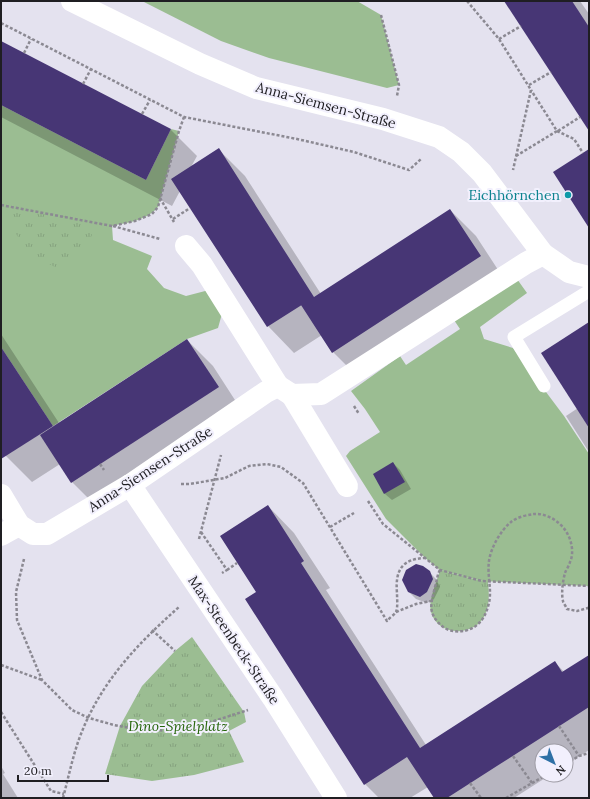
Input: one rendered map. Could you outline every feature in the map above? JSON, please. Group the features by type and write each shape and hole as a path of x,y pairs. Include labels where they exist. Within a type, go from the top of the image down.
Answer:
{"street":[{"name":"Anna-Siemsen-Straße","path":"72,1 200,64 256,88 383,119 439,137 461,152 482,173 543,254 569,272 589,277"},
{"path":"186,246 202,265 347,486"},
{"name":"Anna-Siemsen-Straße","path":"10,530 33,534 47,534 130,485 266,392 285,391 320,394 526,263 543,254"},
{"name":"Max-Steenbeck-Straße","path":"130,485 273,698 336,798"},
{"path":"1,495 10,530"}],"lane":[{"path":"544,386 514,337 589,291"}],"path":[{"path":"467,1 499,39 557,131 574,139 583,153"},
{"path":"381,15 399,85"},
{"path":"1,23 184,117 297,139 354,152 408,170 423,157"},
{"path":"499,39 521,26"},
{"path":"24,53 31,39"},
{"path":"83,84 91,69"},
{"path":"529,86 550,72"},
{"path":"512,174 531,90"},
{"path":"142,114 150,100"},
{"path":"112,226 135,221 152,214 158,207 178,131 184,117"},
{"path":"516,156 580,117"},
{"path":"1,205 112,226 186,246"},
{"path":"173,219 190,208"},
{"path":"195,581 201,532 232,416"},
{"path":"175,484 190,484 225,478 249,466 267,464 281,467 303,482 387,621 396,612 431,600"},
{"path":"365,497 383,524 440,570 482,581 589,586"},
{"path":"363,507 369,503"},
{"path":"330,527 356,511"},
{"path":"440,570 431,600 432,612 437,622 444,628 454,632 466,631 477,625 484,616 489,602 489,561 493,548 501,533 512,521 525,516 538,514 549,517 559,523 567,533 572,546 571,560 565,574 563,585 563,601 567,609 577,611 588,608 589,606"},
{"path":"10,530 27,547 16,592 17,620 42,680 72,710 89,718 114,725 135,729 172,731 244,712 273,698"},
{"path":"201,532 227,570"},
{"path":"396,612 397,576 403,564 414,559 425,558"},
{"path":"1,712 51,791 63,796 79,740 100,694 117,669 195,581 227,570 237,563"},
{"path":"152,630 175,651"},
{"path":"1,666 42,680"},
{"path":"559,726 579,756"},
{"path":"574,759 589,753"},
{"path":"506,798 532,783 513,756"},
{"path":"470,783 481,798"}],"green space":[{"path":"142,1 357,1 381,15 399,85 387,88 269,58 221,41"},
{"path":"1,105 146,180 171,129 179,131 158,207 143,218 112,226 113,240 152,256 147,269 164,288 186,296 209,290 223,310 218,328 187,339 53,426 1,347"},
{"path":"6,205 95,222 88,245 82,256 69,265 55,267 37,256 22,243 16,235 8,216"},
{"path":"517,279 527,293 480,327 484,339 513,348 564,416 589,454 589,586 482,581 440,570 425,558 386,519 346,456 350,451 380,432 351,391 400,356 406,365 460,329 454,320"},
{"path":"440,570 482,581 488,581 489,598 487,611 480,622 473,627 457,631 449,630 441,626 435,620 430,607 433,591"},
{"name":"Dino-Spielplatz","path":"192,637 244,712 246,722 229,731 244,762 194,775 152,781 105,774 120,726 142,686 175,651"}],"building":[{"path":"504,1 572,1 589,27 589,131"},
{"path":"1,41 171,129 146,180 1,105"},
{"path":"219,148 314,297 450,209 481,256 332,353 301,305 267,327 171,179"},
{"path":"589,149 589,228 553,172"},
{"path":"589,322 589,428 541,353"},
{"path":"187,339 219,387 71,483 40,435"},
{"path":"1,347 53,426 1,459"},
{"path":"393,462 405,482 384,494 373,474"},
{"path":"268,505 304,561 301,563 420,748 555,661 562,672 589,655 589,707 447,798 434,798 407,757 364,785 245,599 256,592 220,536"},
{"path":"416,564 423,566 430,571 433,579 427,592 420,597 408,592 402,580 406,570"}],"place":[{"name":"Eichhörnchen","path":"568,195"}]}
